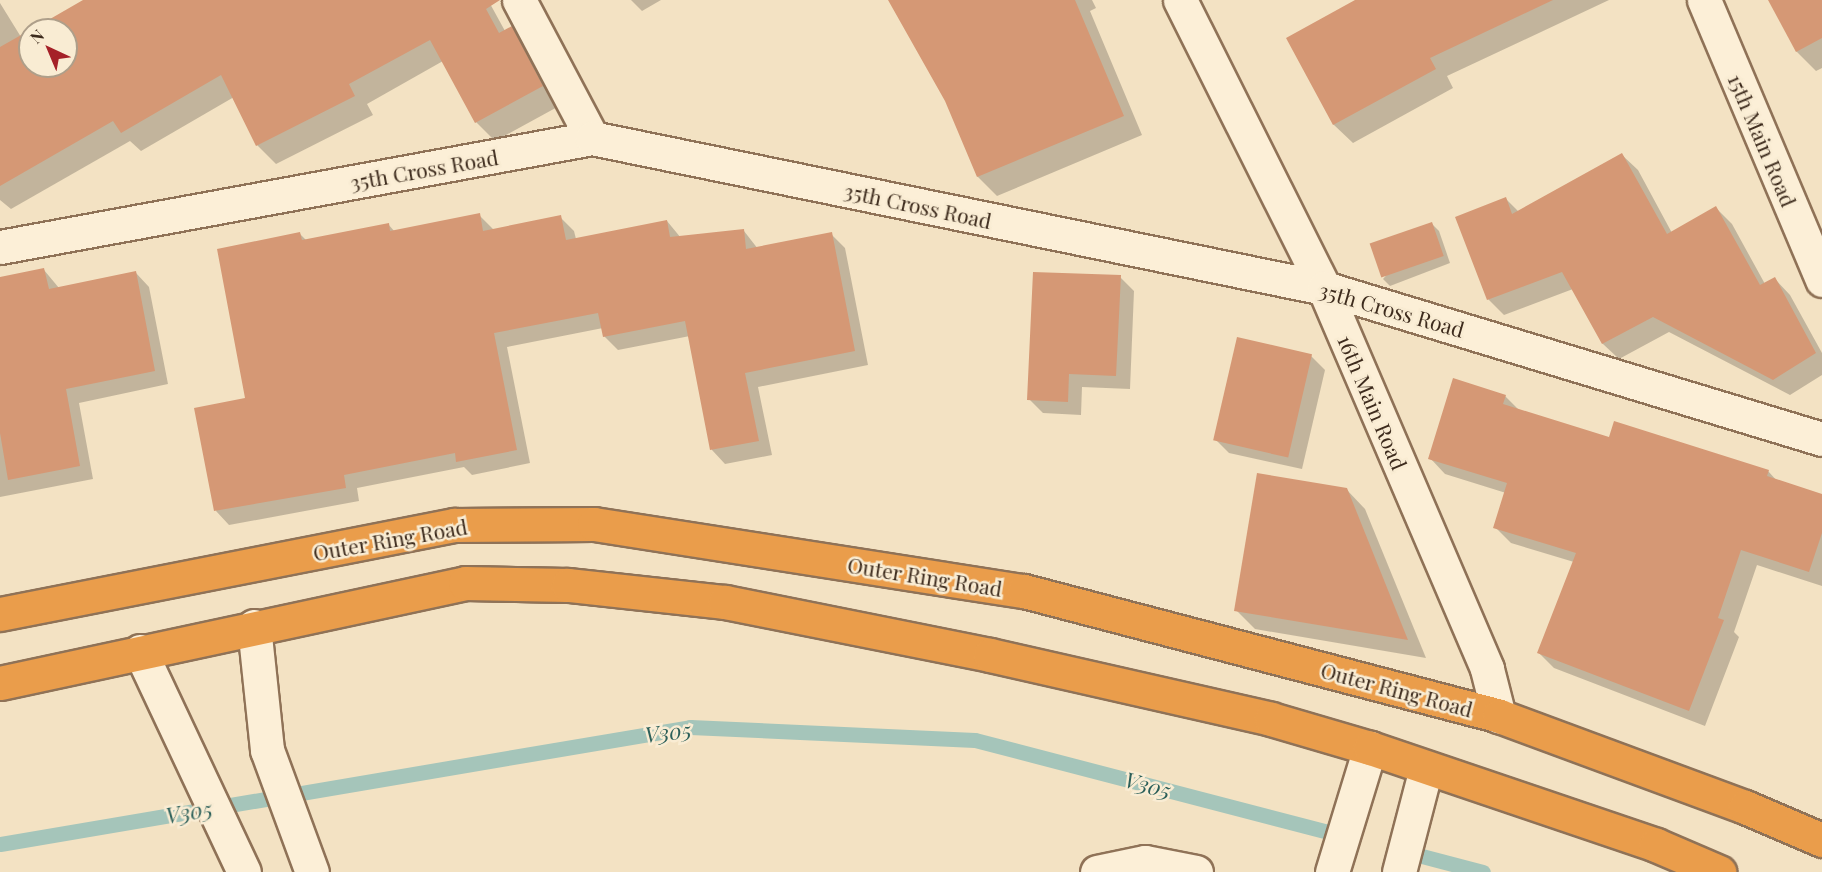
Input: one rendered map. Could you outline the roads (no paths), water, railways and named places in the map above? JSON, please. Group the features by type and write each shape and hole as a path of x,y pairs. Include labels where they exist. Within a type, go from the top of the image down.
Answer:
{"highway":[{"name":"Outer Ring Road","path":"0,614 454,525 594,524 1024,591 1499,716 1745,807 1822,840"},
{"path":"0,683 254,626 465,583 568,585 725,602 990,655 1271,719 1370,748 1656,845 1719,872"}],"street":[{"path":"519,0 592,138"},
{"name":"16th Main Road","path":"1180,0 1324,288 1487,669 1499,716"},
{"name":"15th Main Road","path":"1704,0 1822,280"},
{"name":"35th Cross Road","path":"0,246 592,138 1324,288 1822,439"},
{"path":"254,626 267,750 312,872"},
{"path":"140,651 243,872"},
{"path":"1332,872 1370,748"},
{"path":"1399,872 1426,768"},
{"path":"1097,872 1142,867 1196,872"}],"waterway":[{"name":"V305","path":"0,844 690,727 975,740 1333,833"},
{"name":"V305","path":"1418,855 1483,872"}]}
